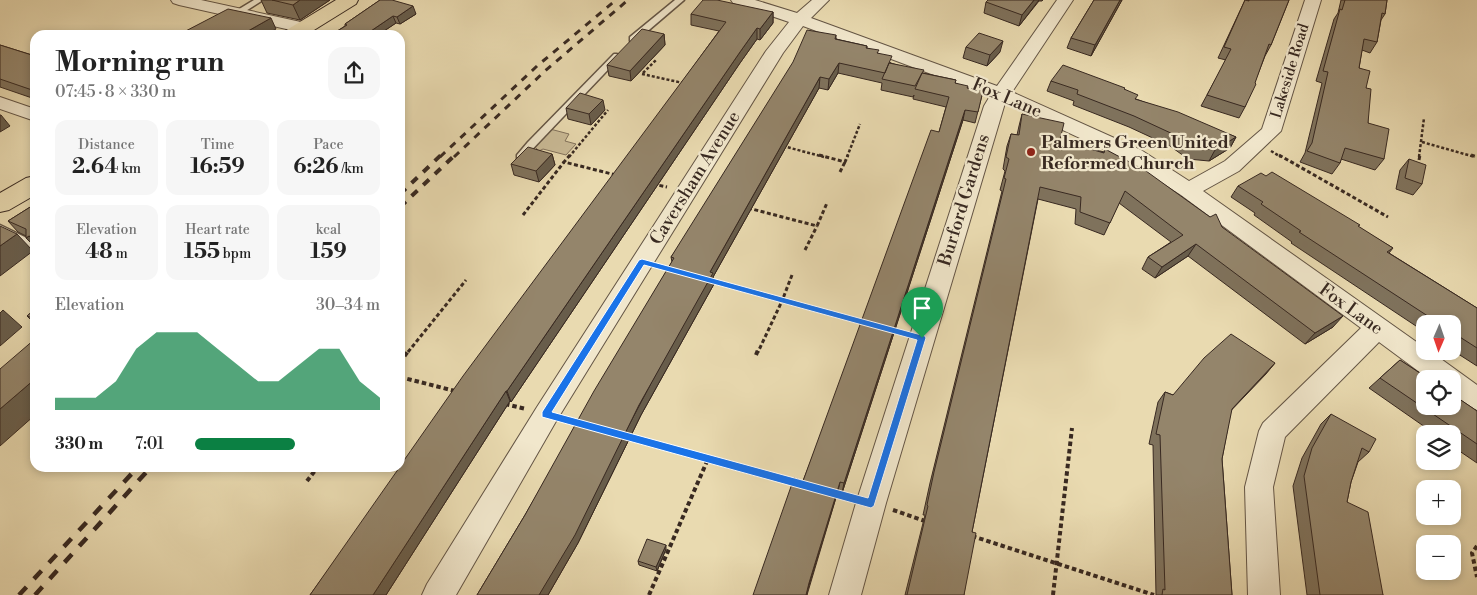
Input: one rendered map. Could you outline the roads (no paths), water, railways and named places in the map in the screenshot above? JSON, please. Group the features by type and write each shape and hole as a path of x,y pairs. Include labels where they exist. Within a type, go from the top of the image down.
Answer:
{"main road":[{"path":"301,30 349,0"},
{"path":"0,204 30,187"}],"street":[{"path":"179,0 237,13 292,30"},
{"name":"Fox Lane","path":"739,0 800,19 1001,94 1134,155 1188,190 1435,370"},
{"name":"Caversham Avenue","path":"438,595 546,415 775,51 800,19 821,0"},
{"name":"Burford Gardens","path":"845,595 871,503 993,106 1065,0"},
{"name":"Lakeside Road","path":"1188,190 1232,166 1271,131 1313,0"},
{"path":"0,102 30,113"},
{"path":"1264,595 1259,487 1273,431 1377,328"},
{"path":"1461,388 1477,399"}],"lane":[{"path":"221,22 259,0"},
{"path":"520,158 552,120 573,102 637,35 680,0"},
{"path":"0,229 30,244"}],"railway":[{"path":"440,157 537,66 616,0"},
{"path":"454,157 545,71 628,0"},
{"path":"405,189 441,155"},
{"path":"405,202 455,155"},
{"path":"19,595 133,472"},
{"path":"35,595 146,472"}],"place":[{"name":"Palmers Green United Reformed Church","path":"1031,152"}]}
